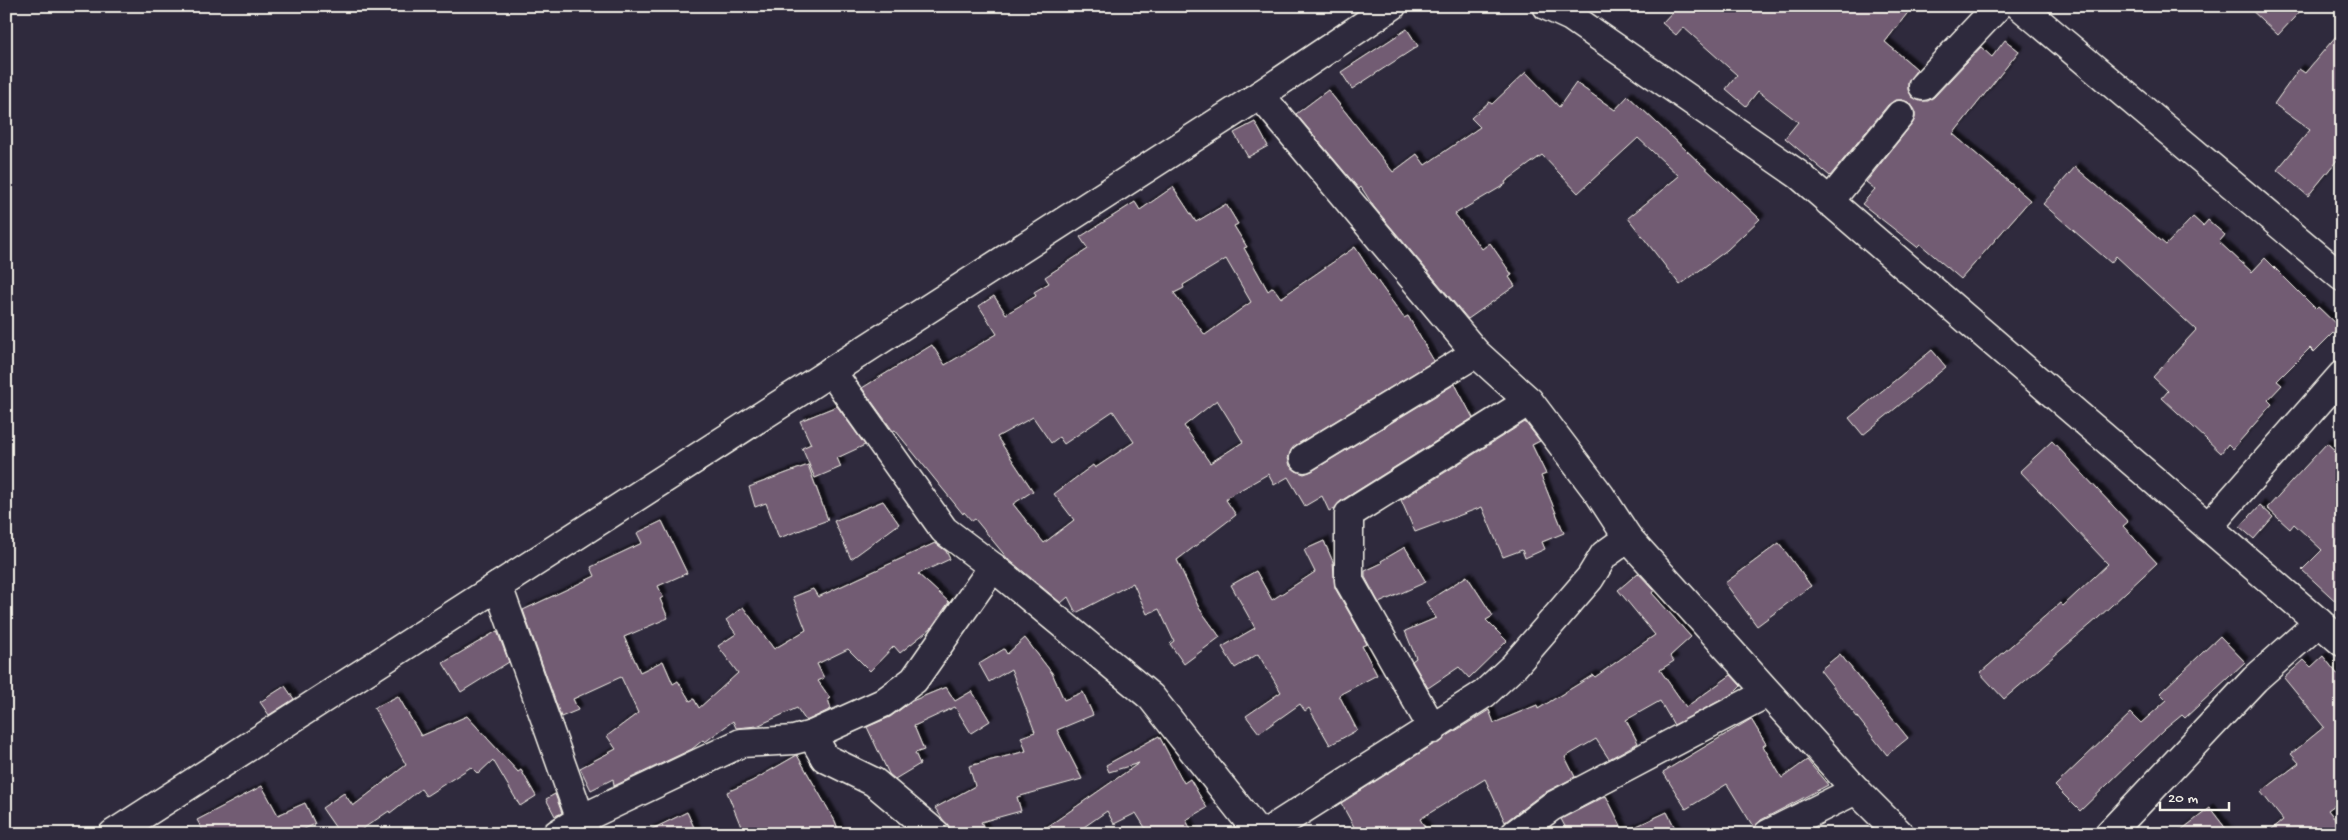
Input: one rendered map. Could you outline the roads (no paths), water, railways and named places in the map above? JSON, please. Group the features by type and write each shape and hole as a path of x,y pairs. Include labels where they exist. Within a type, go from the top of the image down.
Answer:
{"street":[{"path":"113,834 1260,95 1392,6"},
{"path":"1547,6 1579,23 1799,175 2342,642"},
{"path":"1923,86 1998,6"},
{"path":"2020,6 2342,277"},
{"path":"1260,95 1476,353 1529,401 1600,496 1628,538 1856,790 1900,834"},
{"path":"1829,202 1900,115"},
{"path":"1304,458 1476,353"},
{"path":"831,371 944,530 993,567 1151,697 1259,834"},
{"path":"2208,527 2342,375"},
{"path":"1433,729 1349,582 1349,514 1529,401"},
{"path":"1264,834 1433,729 1484,694 1514,666 1590,578 1604,555 1628,538"},
{"path":"557,834 583,826 741,743 794,740 812,735 883,703 914,680 993,567"},
{"path":"498,586 583,826"},
{"path":"2109,834 2256,679 2319,622"},
{"path":"1515,834 1551,807 1767,693"},
{"path":"812,735 825,758 874,782 936,834"},
{"path":"1768,834 1856,790"}]}
